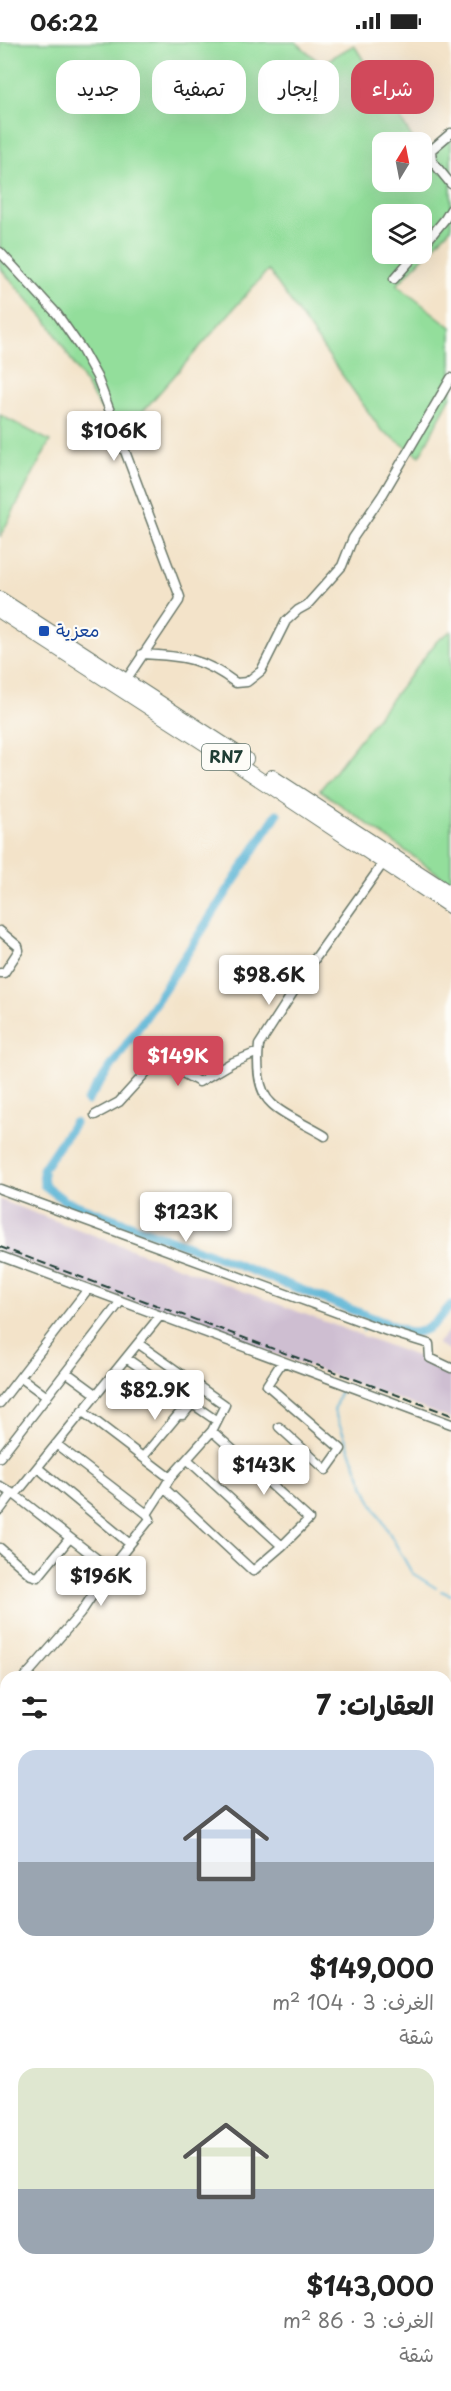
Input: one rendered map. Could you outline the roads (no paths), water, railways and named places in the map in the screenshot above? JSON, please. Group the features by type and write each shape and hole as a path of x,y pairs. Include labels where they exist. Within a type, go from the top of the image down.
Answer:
{"main road":[{"name":"RN7","path":"3,610 451,894"},
{"name":"RN7","path":"122,686 451,907"}],"street":[{"path":"451,133 431,150 432,161 451,184"},
{"path":"432,235 451,209"},
{"path":"0,252 57,314 82,350 97,377 177,588 179,601 122,686"},
{"path":"394,279 407,264"},
{"path":"142,654 188,658 204,662 236,683 247,682 261,671 286,621 307,605 342,566 353,538 383,494 451,378"},
{"path":"325,1136 271,1104 261,1084 259,1045 312,963 384,862"},
{"path":"0,931 20,950 4,973 0,973"},
{"path":"95,1115 119,1102 150,1068 162,1066 200,1082 231,1063 258,1052"},
{"path":"0,1189 429,1344 430,1358 451,1368"},
{"path":"0,1256 451,1424"},
{"path":"0,1404 88,1289"},
{"path":"0,1457 121,1301"},
{"path":"0,1510 38,1468 160,1316"},
{"path":"139,1344 224,1402 225,1410 212,1431 170,1478 147,1514"},
{"path":"126,1358 217,1421"},
{"path":"279,1427 326,1470 341,1449 267,1385 282,1362"},
{"path":"66,1372 96,1394"},
{"path":"20,1377 47,1397"},
{"path":"143,1457 169,1424 178,1415 183,1415 192,1404"},
{"path":"82,1411 170,1478"},
{"path":"164,1488 253,1571 309,1519 212,1431"},
{"path":"33,1671 80,1614 110,1569 149,1522 147,1514 56,1444"},
{"path":"188,1460 282,1546"},
{"path":"38,1468 130,1544"},
{"path":"0,1486 14,1494 110,1569"},
{"path":"0,1548 31,1575 38,1576 69,1539"}],"waterway":[{"path":"87,1101 149,1012 277,814"},
{"path":"74,1123 43,1169 44,1185 65,1201 215,1256 411,1333 429,1327 451,1305"},
{"path":"363,1331 370,1317"},
{"path":"340,1391 334,1411 369,1497 412,1573 436,1588"},
{"path":"441,1591 451,1595"}],"railway":[{"path":"0,1247 451,1415"}],"place":[{"name":"معزية","path":"44,631"}]}
